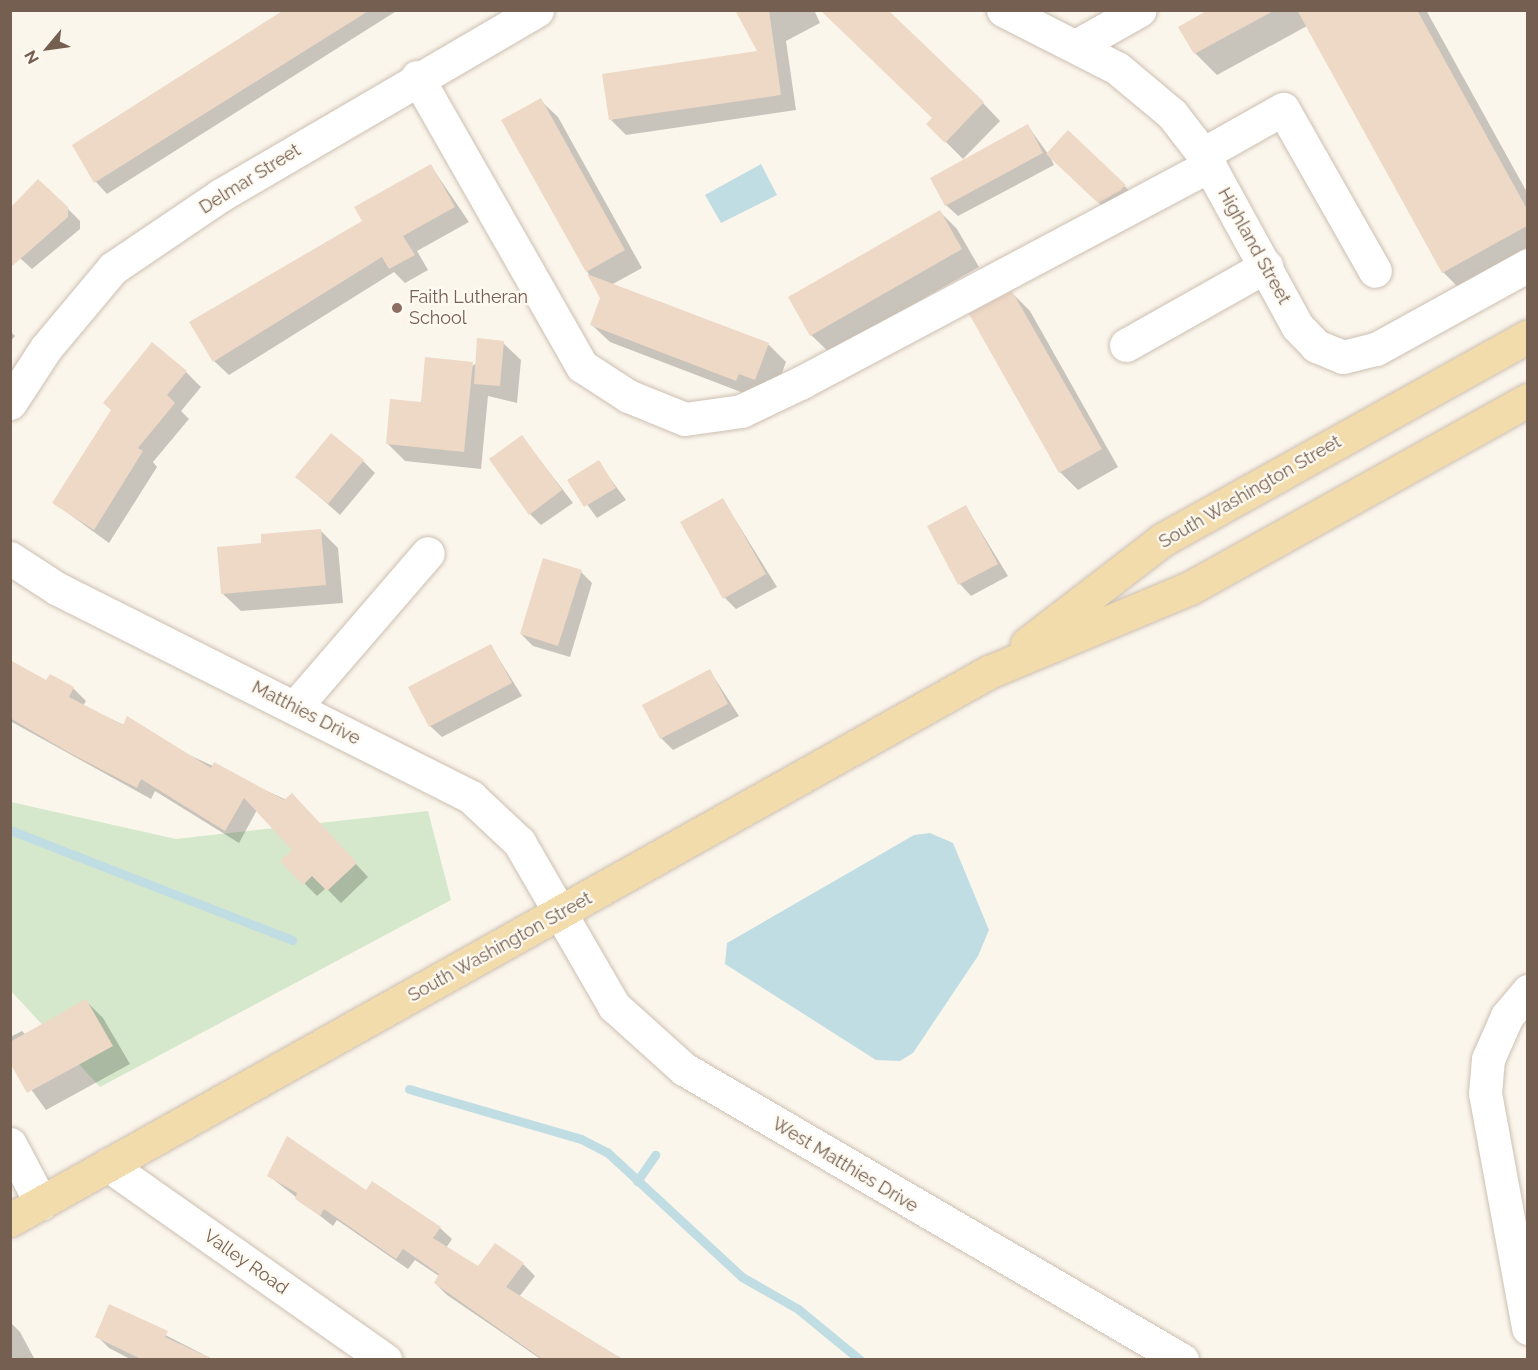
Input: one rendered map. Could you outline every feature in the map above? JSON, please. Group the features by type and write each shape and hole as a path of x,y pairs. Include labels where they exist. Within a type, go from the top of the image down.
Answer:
{"main road":[{"name":"South Washington Street","path":"990,672 1162,540 1527,336"},
{"name":"South Washington Street","path":"10,1220 990,672 1190,588 1527,400"}],"street":[{"name":"Delmar Street","path":"10,403 46,348 113,268 221,195 417,77 537,10"},
{"name":"Highland Street","path":"1003,10 1117,68 1163,106 1206,160 1297,326 1316,346 1343,357 1376,349 1527,265"},
{"path":"1076,46 1140,10"},
{"path":"417,77 582,366 628,396 685,419 741,411 792,387 1206,160 1283,109 1375,271"},
{"path":"1126,345 1266,266"},
{"path":"294,707 428,553"},
{"name":"Matthies Drive","path":"10,558 56,588 471,797 519,842 562,912"},
{"name":"West Matthies Drive","path":"562,912 614,1006 684,1069 1182,1359"},
{"path":"1527,991 1507,1016 1488,1059 1485,1093 1527,1328"},
{"path":"10,1144 41,1203"},
{"name":"Valley Road","path":"108,1165 385,1359"}],"green space":[{"path":"11,802 176,839 428,811 451,900 100,1087 11,991"}],"water":[{"path":"761,164 777,195 721,223 705,195"},
{"path":"930,833 953,843 989,930 978,956 913,1053 900,1061 876,1060 725,964 727,943 914,835"}],"building":[{"path":"284,10 370,10 94,183 72,145"},
{"path":"735,10 769,10 781,95 609,120 602,74 757,51"},
{"path":"820,10 888,10 984,102 945,143 926,124 932,118"},
{"path":"1208,10 1275,10 1194,54 1178,27"},
{"path":"1297,10 1417,10 1527,209 1527,226 1442,273"},
{"path":"541,98 625,250 586,272 501,120"},
{"path":"1028,124 1043,153 945,206 930,178"},
{"path":"1068,130 1126,185 1120,191 1098,203 1046,154"},
{"path":"431,164 455,207 403,236 415,255 389,269 382,257 213,362 189,322 362,221 354,207"},
{"path":"38,179 68,207 68,217 10,268 10,208"},
{"path":"940,210 962,249 810,336 788,297"},
{"path":"587,274 769,343 755,380 739,374 736,381 590,325 600,298"},
{"path":"1012,291 1102,449 1059,473 969,314"},
{"path":"477,338 504,341 500,386 474,384"},
{"path":"152,342 187,371 167,395 175,403 138,448 143,451 94,530 52,503 111,410 103,403"},
{"path":"425,357 473,362 464,452 386,444 390,399 421,402"},
{"path":"331,433 364,460 328,504 295,477"},
{"path":"522,435 562,490 529,515 489,459"},
{"path":"599,460 616,488 584,507 567,480"},
{"path":"723,498 766,574 723,599 680,522"},
{"path":"966,505 998,564 958,585 927,526"},
{"path":"321,529 326,585 221,594 217,547 261,543 261,534"},
{"path":"543,558 582,570 558,646 520,634"},
{"path":"491,644 512,683 429,727 408,687"},
{"path":"10,660 46,680 50,674 74,687 69,697 123,725 127,716 211,768 214,762 284,800 292,793 357,863 327,891 312,876 303,885 280,861 292,850 244,798 225,831 141,779 137,788 68,752 10,718"},
{"path":"710,669 728,704 660,739 642,705"},
{"path":"86,999 113,1046 27,1093 10,1063 10,1042"},
{"path":"287,1136 366,1190 372,1181 441,1227 433,1238 478,1266 495,1243 524,1263 506,1287 622,1359 542,1359 434,1283 439,1274 403,1249 396,1259 324,1209 320,1216 295,1199 297,1193 267,1176"},
{"path":"109,1304 168,1331 165,1337 212,1359 141,1359 95,1337"}],"waterway":[{"path":"10,830 292,940"},
{"path":"409,1089 581,1139 607,1152 742,1277 798,1309 860,1360"},
{"path":"637,1181 655,1155"}],"place":[{"name":"Faith Lutheran School","path":"397,308"}]}
